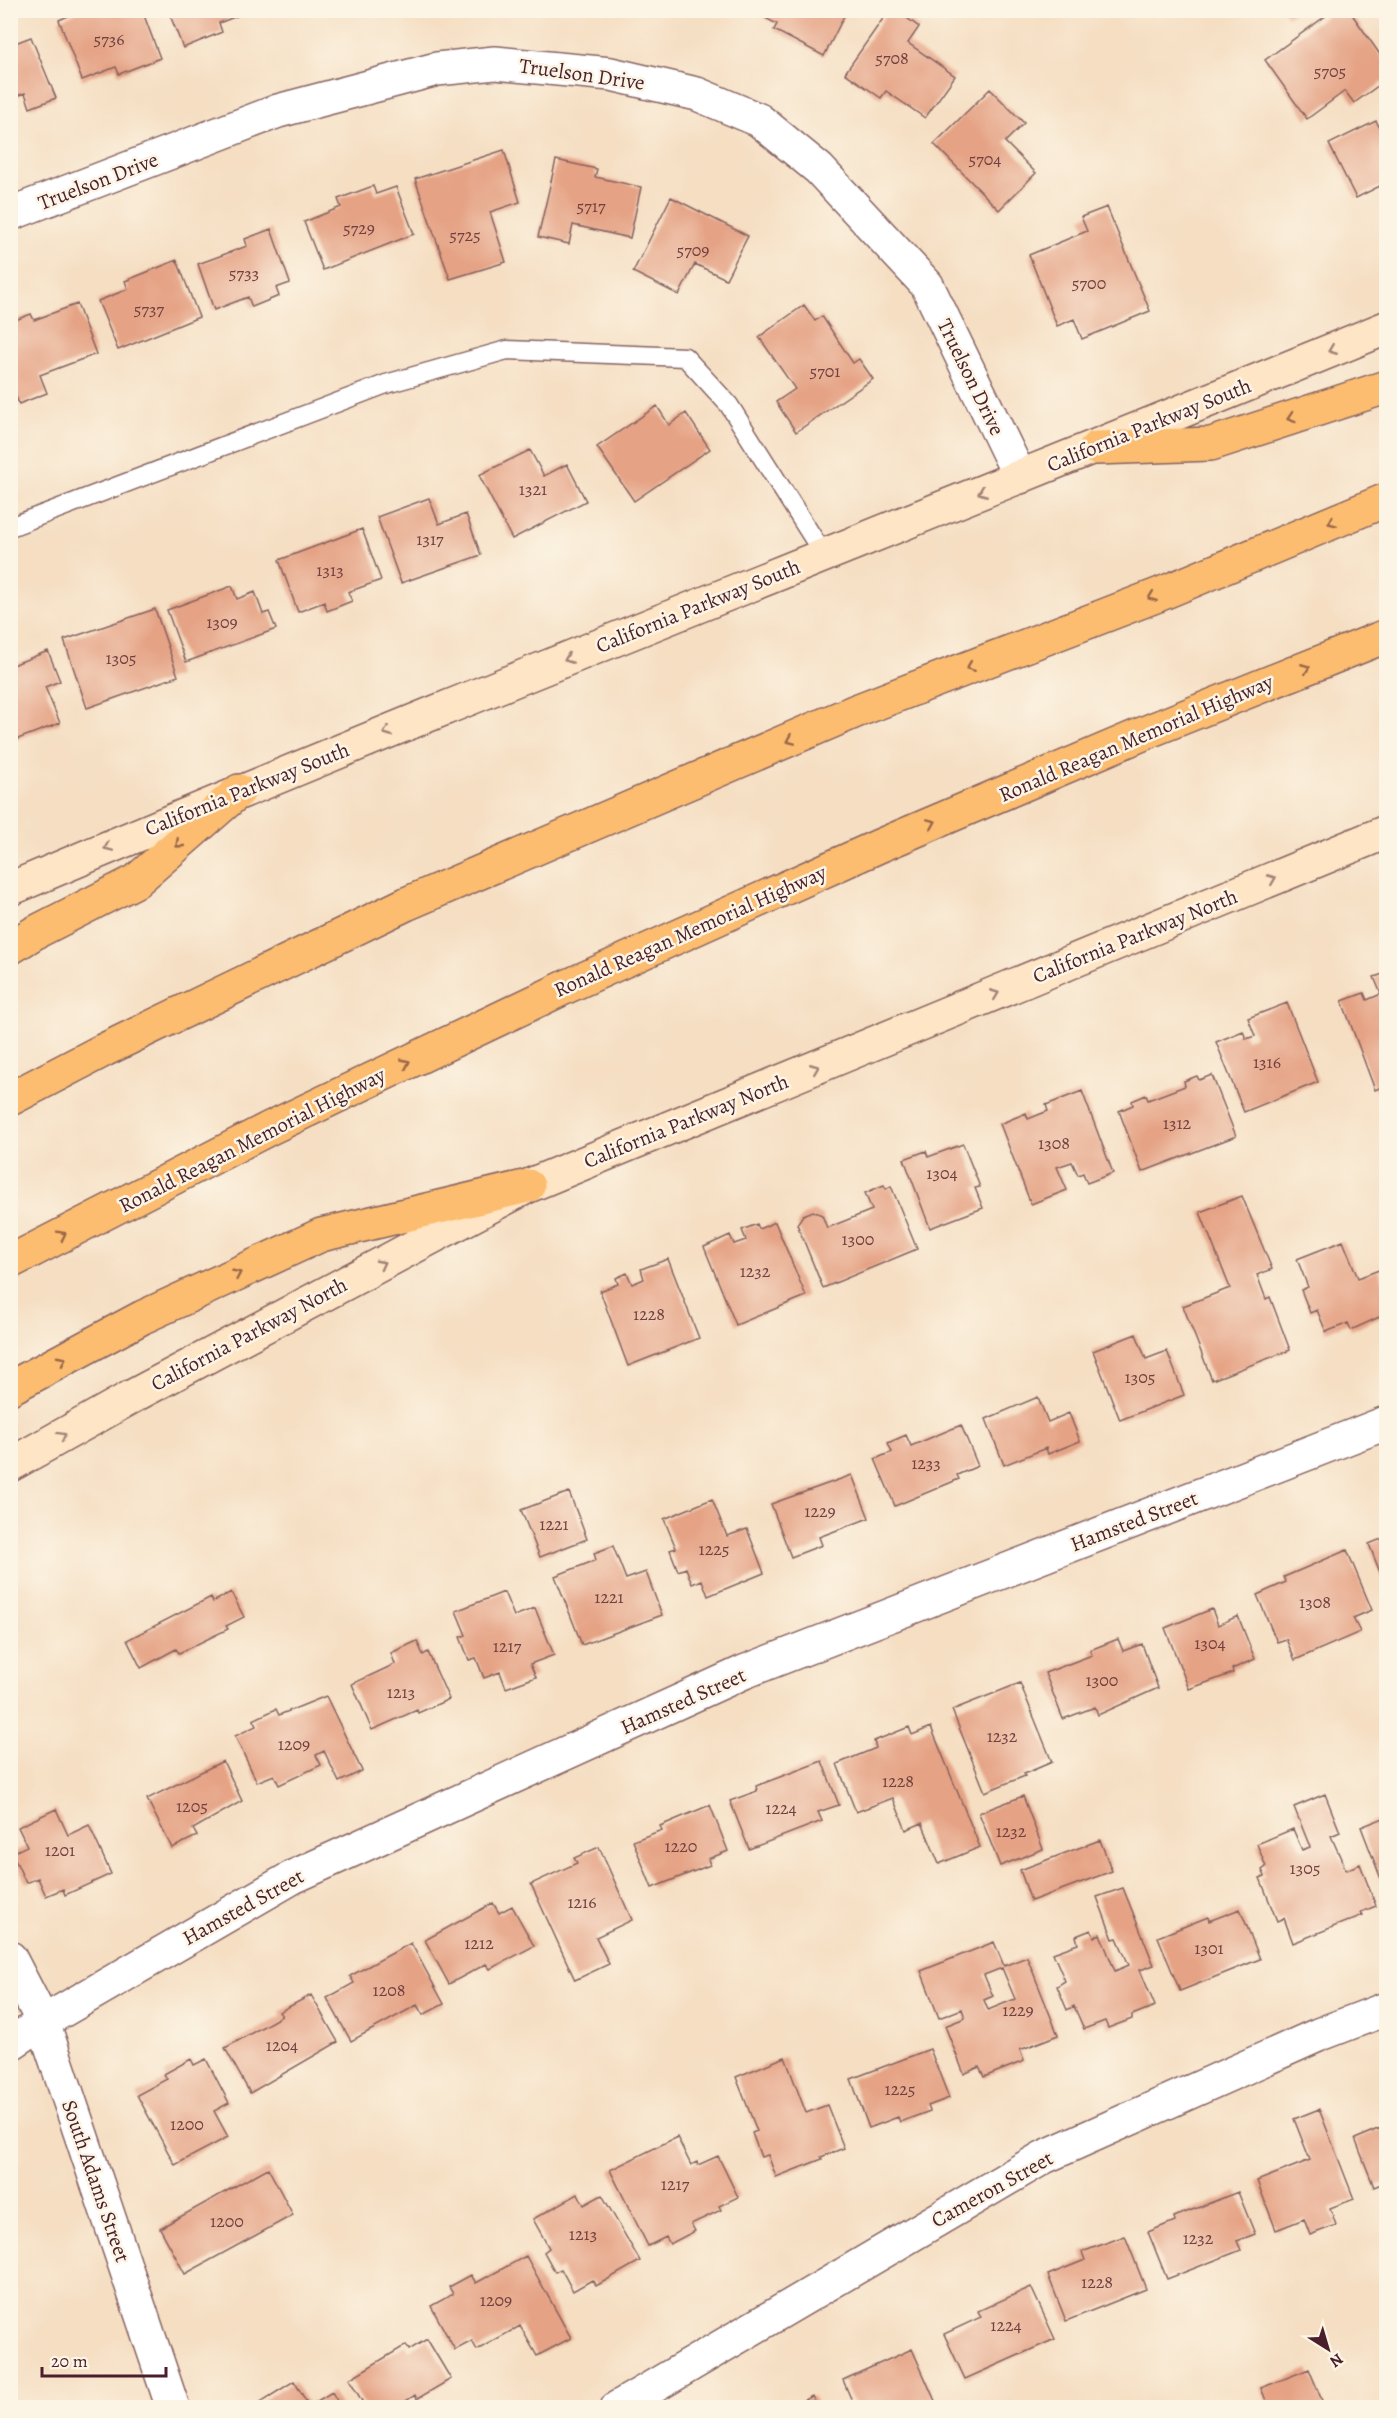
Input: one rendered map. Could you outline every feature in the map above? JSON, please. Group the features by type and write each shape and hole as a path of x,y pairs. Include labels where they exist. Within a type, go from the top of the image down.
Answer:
{"highway":[{"path":"1096,448 1211,444 1386,387"},
{"path":"10,1099 104,1050 417,899 856,711 1158,595 1386,500"},
{"name":"Ronald Reagan Memorial Highway","path":"10,1262 270,1128 579,981 879,846 1143,733 1386,636"},
{"path":"10,948 34,933 136,881 239,791"},
{"path":"10,1388 143,1317 321,1235 528,1186"}],"main road":[{"name":"California Parkway South","path":"10,889 239,791 1096,448 1386,328"},
{"name":"California Parkway North","path":"10,1465 133,1396 528,1186 1386,832"}],"street":[{"name":"Truelson Drive","path":"10,214 278,111 437,69 495,63 611,74 697,93 759,120 819,169 927,285 1020,477"},
{"name":"Hamsted Street","path":"10,2044 43,2022 293,1877 734,1677 1386,1423"},
{"name":"South Adams Street","path":"10,1958 43,2022 173,2408"},
{"name":"Cameron Street","path":"617,2408 1044,2157 1318,2035 1386,2009"}],"lane":[{"path":"10,527 386,384 507,350 685,357 729,405 824,555"}],"building":[{"path":"82,10 110,10 111,13 118,10 142,10 160,58 119,74 116,67 82,80 59,20"},
{"path":"168,10 250,11 219,23 222,32 183,48"},
{"path":"750,10 847,10 824,56 774,30 777,24"},
{"path":"889,10 896,10 919,27 908,43 955,76 925,118 886,91 881,98 845,73"},
{"path":"1283,10 1296,10 1288,17"},
{"path":"1334,10 1349,10 1386,63 1386,80 1354,103 1345,91 1307,119 1265,60"},
{"path":"31,37 56,98 30,108 25,93 14,97 18,107 10,110 10,45"},
{"path":"990,89 1024,123 1005,142 1036,173 999,210 934,144"},
{"path":"1376,121 1380,128 1386,124 1386,183 1356,198 1329,144"},
{"path":"504,150 520,202 490,212 506,262 450,279 415,179"},
{"path":"556,160 597,169 595,177 641,187 630,238 573,225 569,244 538,237"},
{"path":"373,186 376,194 396,187 414,234 323,270 304,222 341,207 338,199"},
{"path":"671,197 748,236 726,279 695,264 679,295 633,272"},
{"path":"1107,207 1150,311 1082,339 1074,319 1057,326 1029,255 1087,231 1081,217"},
{"path":"271,229 290,283 276,288 279,296 252,307 248,297 214,310 198,264 247,246 245,239"},
{"path":"177,260 199,317 118,350 98,301 128,289 125,281"},
{"path":"77,304 96,354 40,375 47,393 19,404 10,381 10,322 31,314 34,320"},
{"path":"804,305 815,321 822,316 853,363 859,359 873,379 796,432 776,402 795,389 759,337"},
{"path":"657,406 669,425 686,413 710,449 634,501 597,447"},
{"path":"530,450 544,476 567,464 586,501 512,539 479,475"},
{"path":"429,498 439,524 466,514 481,555 401,583 377,517"},
{"path":"362,529 381,580 348,592 352,601 327,611 324,602 298,612 279,560"},
{"path":"232,586 237,599 255,592 263,614 269,612 276,629 186,662 167,610"},
{"path":"155,609 178,676 87,708 64,640"},
{"path":"48,651 60,681 45,687 60,723 10,742 10,666"},
{"path":"1386,973 1386,1085 1375,1090 1342,1001 1364,993 1367,1000 1381,994 1374,977"},
{"path":"1287,1003 1318,1082 1244,1112 1216,1042 1243,1031 1246,1039 1255,1036 1248,1018"},
{"path":"1212,1075 1236,1136 1142,1172 1119,1111 1133,1105 1132,1101 1146,1095 1148,1100 1185,1086 1184,1081 1197,1076 1199,1080"},
{"path":"1082,1091 1113,1173 1087,1183 1083,1173 1078,1175 1072,1162 1057,1167 1067,1190 1031,1204 1000,1124 1026,1113 1028,1119 1048,1111 1046,1105"},
{"path":"963,1144 980,1187 975,1188 983,1208 930,1228 904,1159 926,1151 928,1157"},
{"path":"884,1185 886,1189 891,1186 917,1249 823,1288 797,1224 803,1215 813,1211 822,1215 827,1228 872,1210 865,1193"},
{"path":"1242,1196 1272,1269 1257,1275 1266,1299 1270,1297 1290,1350 1212,1380 1183,1306 1230,1288 1200,1212"},
{"path":"775,1222 806,1296 736,1325 704,1247 730,1235 734,1244 746,1240 742,1230 757,1224 759,1229"},
{"path":"1343,1241 1358,1278 1379,1270 1386,1289 1386,1314 1351,1330 1348,1323 1326,1332 1317,1310 1310,1313 1301,1290 1308,1287 1297,1259"},
{"path":"668,1259 699,1338 628,1366 600,1291 618,1284 616,1278 627,1273 632,1284 644,1279 641,1269"},
{"path":"1136,1334 1146,1359 1167,1351 1184,1395 1120,1420 1093,1351"},
{"path":"1038,1397 1048,1422 1069,1413 1080,1441 1048,1454 1046,1448 1004,1465 986,1419"},
{"path":"961,1425 978,1466 957,1475 959,1479 895,1506 875,1459 892,1452 888,1443 906,1435 911,1446"},
{"path":"852,1475 869,1518 819,1537 822,1545 791,1557 771,1504"},
{"path":"569,1492 587,1539 540,1557 521,1510"},
{"path":"712,1499 727,1536 747,1529 764,1573 708,1596 702,1580 692,1584 686,1568 678,1571 670,1550 676,1548 664,1519"},
{"path":"1386,1537 1386,1588 1369,1544"},
{"path":"613,1546 626,1579 646,1572 662,1615 582,1645 555,1576 596,1560 594,1553"},
{"path":"1347,1550 1372,1610 1353,1618 1360,1632 1295,1660 1286,1639 1277,1642 1257,1595 1286,1582 1284,1577"},
{"path":"231,1592 244,1617 226,1626 228,1629 179,1653 176,1649 141,1668 127,1640 211,1597 213,1602"},
{"path":"504,1592 514,1616 535,1608 554,1655 530,1664 536,1677 506,1688 500,1672 484,1678 476,1658 469,1660 460,1637 466,1635 456,1611"},
{"path":"1212,1609 1218,1625 1238,1616 1255,1659 1232,1669 1233,1673 1189,1689 1165,1628"},
{"path":"1118,1639 1123,1651 1142,1644 1158,1688 1098,1715 1095,1707 1063,1719 1045,1673 1092,1655 1090,1650"},
{"path":"417,1641 423,1655 428,1652 449,1699 372,1730 352,1684 395,1664 391,1653"},
{"path":"1020,1683 1052,1762 985,1792 952,1710"},
{"path":"326,1696 362,1771 339,1782 324,1751 316,1755 321,1765 279,1785 274,1775 257,1782 235,1736 256,1726 253,1720 276,1709 279,1715"},
{"path":"909,1727 912,1735 931,1727 980,1847 939,1864 922,1823 906,1830 893,1798 856,1812 837,1764 876,1748 874,1741"},
{"path":"223,1761 242,1801 193,1829 197,1836 172,1848 147,1799"},
{"path":"822,1761 839,1805 818,1812 822,1821 749,1849 730,1801 757,1791 756,1786"},
{"path":"1325,1794 1340,1832 1331,1836 1346,1870 1360,1864 1376,1906 1361,1912 1363,1915 1293,1943 1284,1918 1277,1921 1260,1878 1265,1876 1262,1870 1266,1867 1257,1844 1293,1829 1302,1850 1310,1847 1294,1807"},
{"path":"1023,1796 1043,1849 1000,1866 979,1813"},
{"path":"710,1805 728,1851 708,1859 710,1865 652,1888 633,1841 662,1830 660,1826"},
{"path":"56,1809 68,1835 89,1825 111,1874 65,1895 63,1889 46,1896 38,1878 26,1883 12,1853 27,1846 18,1827"},
{"path":"1386,1817 1386,1892 1361,1827"},
{"path":"1100,1840 1112,1871 1031,1901 1020,1870"},
{"path":"599,1847 632,1920 596,1937 609,1964 575,1980 531,1884 577,1863 574,1858"},
{"path":"1123,1888 1154,1965 1140,1970 1155,2006 1132,2015 1132,2019 1108,2028 1105,2021 1084,2029 1074,2006 1067,2010 1057,1986 1065,1981 1053,1953 1078,1944 1076,1936 1091,1930 1094,1937 1100,1934 1115,1971 1129,1965 1117,1938 1113,1939 1097,1897"},
{"path":"493,1903 499,1913 512,1906 534,1946 490,1969 486,1964 449,1984 425,1940"},
{"path":"1240,1909 1260,1959 1180,1991 1158,1937 1208,1917 1209,1921"},
{"path":"994,1942 1004,1966 1027,1957 1058,2035 1020,2050 1024,2061 984,2077 979,2067 964,2074 945,2026 965,2018 962,2009 939,2018 921,1971","holes":["1002,1968 1015,1999 988,2010 984,2000 993,1996 984,1975"]},
{"path":"411,1943 444,2004 423,2015 417,2005 351,2041 327,1998 354,1983 350,1976"},
{"path":"311,1995 338,2042 250,2093 225,2048 282,2016 279,2012"},
{"path":"930,2049 949,2098 928,2106 930,2111 900,2122 898,2117 869,2128 851,2079"},
{"path":"785,2057 806,2113 827,2105 844,2148 776,2177 768,2155 761,2157 752,2133 757,2131 736,2077"},
{"path":"191,2059 194,2065 206,2059 229,2103 214,2111 228,2137 175,2165 137,2095 167,2079 164,2074"},
{"path":"1319,2109 1354,2199 1330,2208 1336,2225 1310,2235 1304,2219 1276,2230 1257,2181 1310,2160 1294,2119"},
{"path":"1386,2126 1386,2182 1374,2187 1355,2139"},
{"path":"677,2137 691,2165 697,2162 698,2165 718,2156 738,2197 719,2206 721,2210 691,2224 695,2231 670,2244 666,2237 648,2246 610,2170"},
{"path":"268,2168 293,2215 185,2274 160,2228"},
{"path":"1238,2192 1255,2234 1237,2241 1241,2250 1167,2279 1148,2232 1175,2221 1174,2217"},
{"path":"578,2194 584,2205 602,2195 640,2261 596,2286 592,2280 573,2291 561,2269 555,2272 544,2252 549,2248 533,2219"},
{"path":"1125,2236 1146,2289 1066,2321 1048,2275 1085,2260 1082,2252"},
{"path":"526,2256 571,2338 537,2356 520,2326 477,2350 472,2341 455,2350 431,2306 453,2294 449,2287 471,2275 476,2283"},
{"path":"1031,2287 1055,2339 965,2379 944,2334 981,2317 978,2311"},
{"path":"427,2339 451,2379 417,2399 415,2395 395,2408 366,2408 349,2379 406,2345 409,2350"},
{"path":"912,2349 935,2401 921,2408 855,2408 843,2380"},
{"path":"1309,2369 1325,2408 1269,2408 1261,2388"},
{"path":"294,2381 309,2406 332,2392 341,2408 251,2408"},
{"path":"812,2396 818,2408 789,2408"}]}
